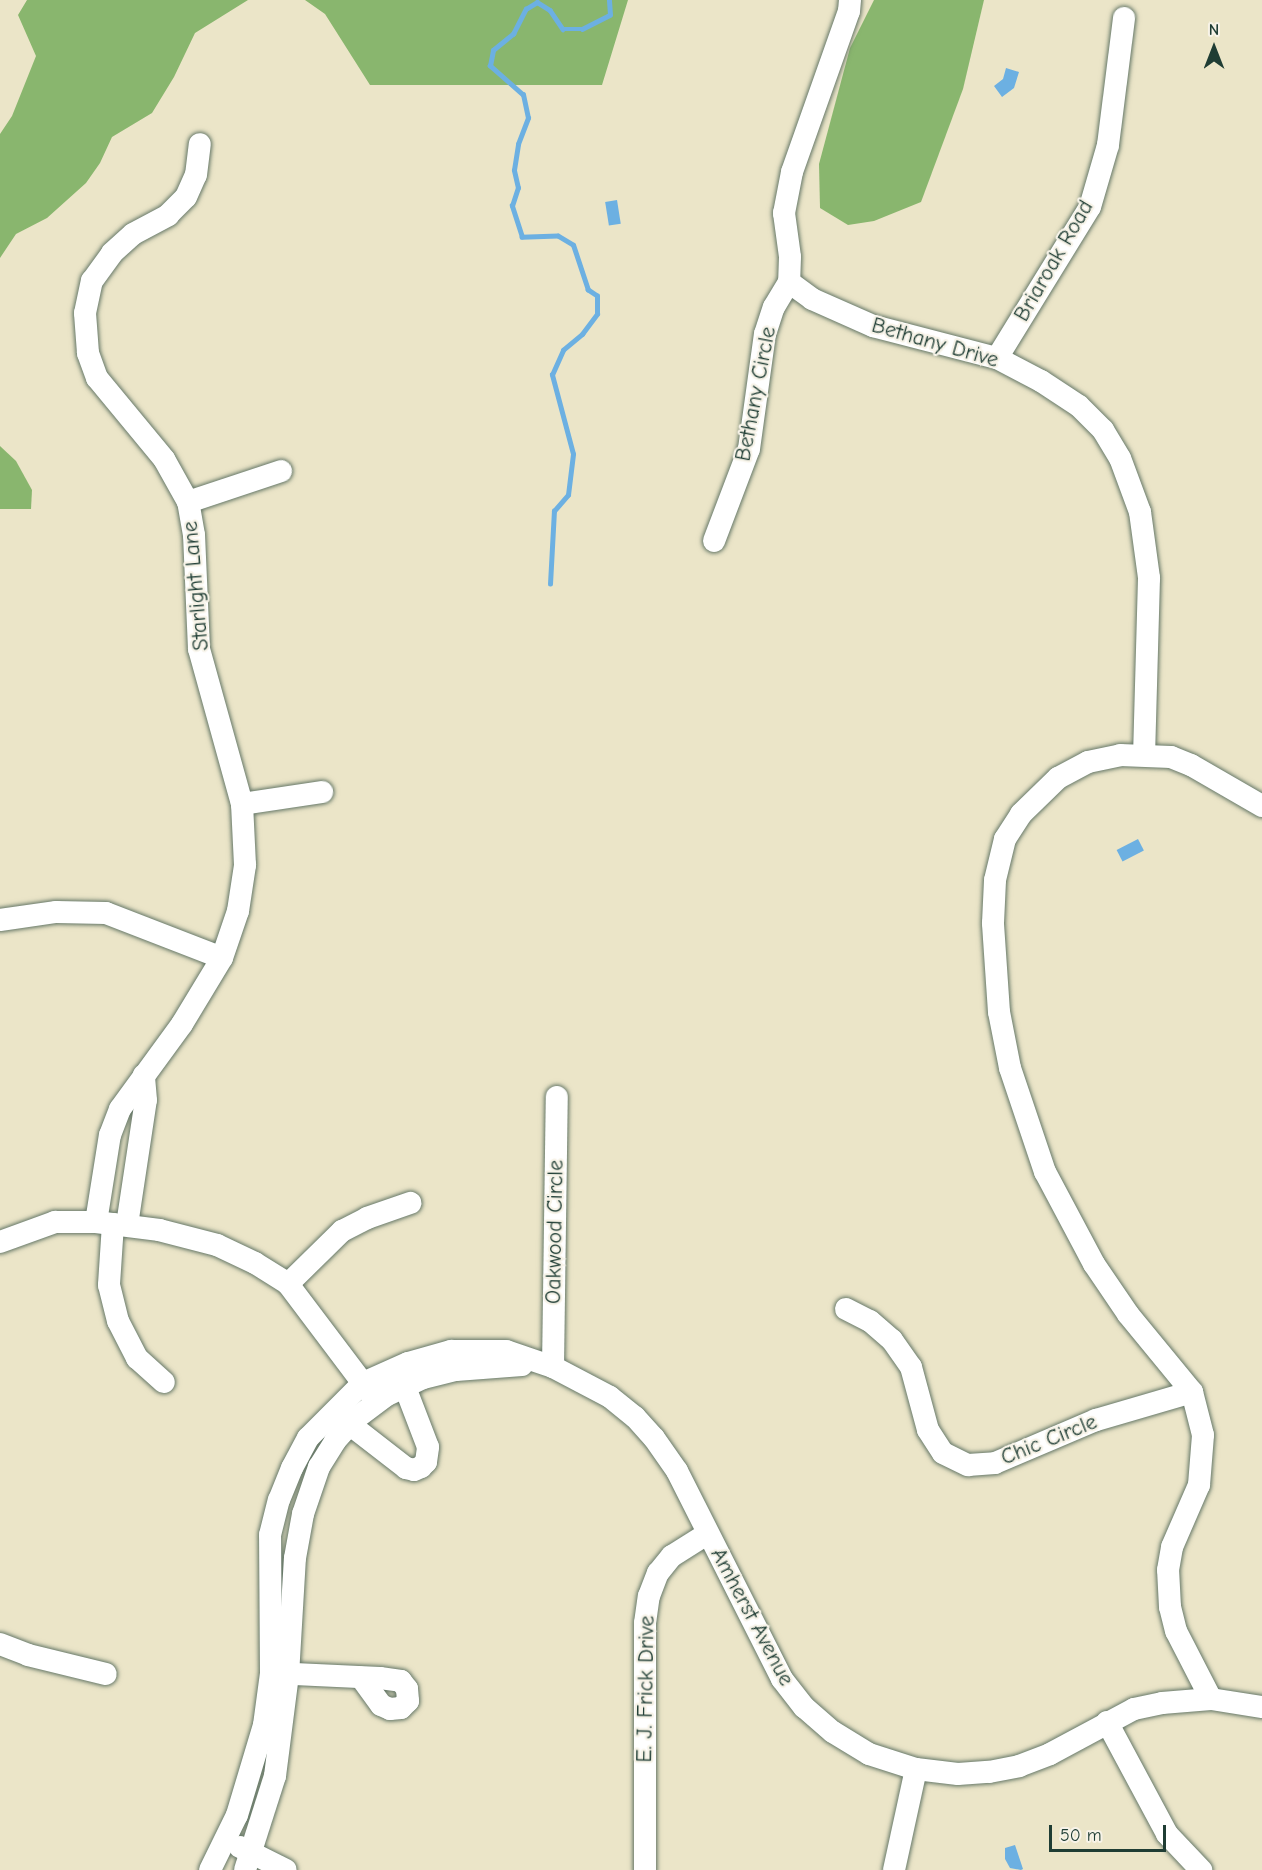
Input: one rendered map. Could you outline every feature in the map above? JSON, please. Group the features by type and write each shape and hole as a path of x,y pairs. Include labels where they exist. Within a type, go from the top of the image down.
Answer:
{"street":[{"path":"789,282 790,257 784,213 792,172 849,11 850,0"},
{"name":"Briaroak Road","path":"997,358 1090,207 1108,145 1125,18"},
{"name":"Starlight Lane","path":"112,1224 110,1135 120,1109 182,1024 222,958 238,911 245,865 242,804 199,649 194,535 188,502 165,459 97,378 88,353 85,313 92,281 112,253 133,234 168,215 186,197 196,175 200,144"},
{"name":"Bethany Drive","path":"789,282 812,299 873,326 997,358 1041,381 1079,406 1103,430 1120,458 1140,512 1149,578 1144,754"},
{"name":"Bethany Circle","path":"714,541 749,449 765,334 774,307 789,282"},
{"path":"188,502 281,471"},
{"path":"1211,1699 1176,1631 1170,1607 1168,1570 1172,1547 1199,1485 1203,1435 1192,1392 1128,1314 1101,1274 1045,1172 1010,1068 998,1000 993,923 994,880 1005,838 1021,814 1058,778 1088,762 1120,755 1144,754 1171,757 1191,765 1262,806"},
{"path":"242,804 322,792"},
{"path":"0,920 57,912 106,913 222,958"},
{"path":"144,1075 146,1100 112,1224 109,1285 118,1321 137,1358 164,1382"},
{"name":"Oakwood Circle","path":"546,1365 557,1097"},
{"path":"288,1284 342,1231 368,1218 410,1203"},
{"path":"0,1242 55,1222 112,1224 159,1230 217,1245 255,1263 288,1284 377,1402"},
{"name":"Chic Circle","path":"846,1309 870,1321 892,1340 910,1367 928,1430 943,1453 968,1465 995,1463 1096,1420 1192,1392"},
{"name":"Amherst Avenue","path":"249,1861 275,1776 279,1674 270,1536 279,1500 308,1438 341,1418 377,1402 401,1377 450,1351 506,1351 546,1365 610,1397 648,1431 677,1471 782,1679 804,1707 832,1732 869,1754 916,1769 958,1774 1019,1766 1050,1754 1134,1709 1162,1703 1211,1699 1262,1707"},
{"path":"341,1418 406,1468 414,1470 421,1467 426,1462 428,1447 401,1377"},
{"name":"Amherst Avenue","path":"341,1418 363,1383 401,1377"},
{"name":"E. J. Frick Drive","path":"645,1870 645,1623 649,1596 658,1573 672,1556 707,1534"},
{"path":"0,1644 28,1655 106,1674"},
{"path":"279,1674 361,1677"},
{"name":"Amherst Avenue","path":"210,1870 226,1840 252,1769 279,1674"},
{"path":"1107,1722 1167,1834 1201,1870"},
{"path":"894,1870 916,1769"},
{"path":"226,1840 249,1861 286,1870"}],"green space":[{"path":"27,0 248,0 195,33 174,77 152,113 112,137 100,163 86,183 47,218 16,234 0,258 0,134 12,116 36,56 18,15"},
{"path":"305,0 628,0 602,85 370,85 325,14"},
{"path":"874,0 984,0 963,89 921,202 874,221 848,225 820,208 819,164 850,48"},
{"path":"0,446 16,461 32,490 31,509 0,509"}],"water":[{"path":"1006,68 1019,72 1014,88 1002,97 994,86 1003,79"},
{"path":"617,200 621,224 609,226 605,202"},
{"path":"1138,839 1144,851 1123,861 1117,850"},
{"path":"1015,1845 1023,1869 1021,1870 1010,1868 1005,1859 1005,1848"}],"waterway":[{"path":"550,584 554,511 568,495 573,454 552,375 563,350 582,334 597,314 597,296 588,290 573,245 558,236 522,237 512,206 518,188 514,170 518,144 528,118 523,95 490,66 493,50 513,34 526,9 537,2 550,10 563,29 582,29 610,15 609,0"}]}
